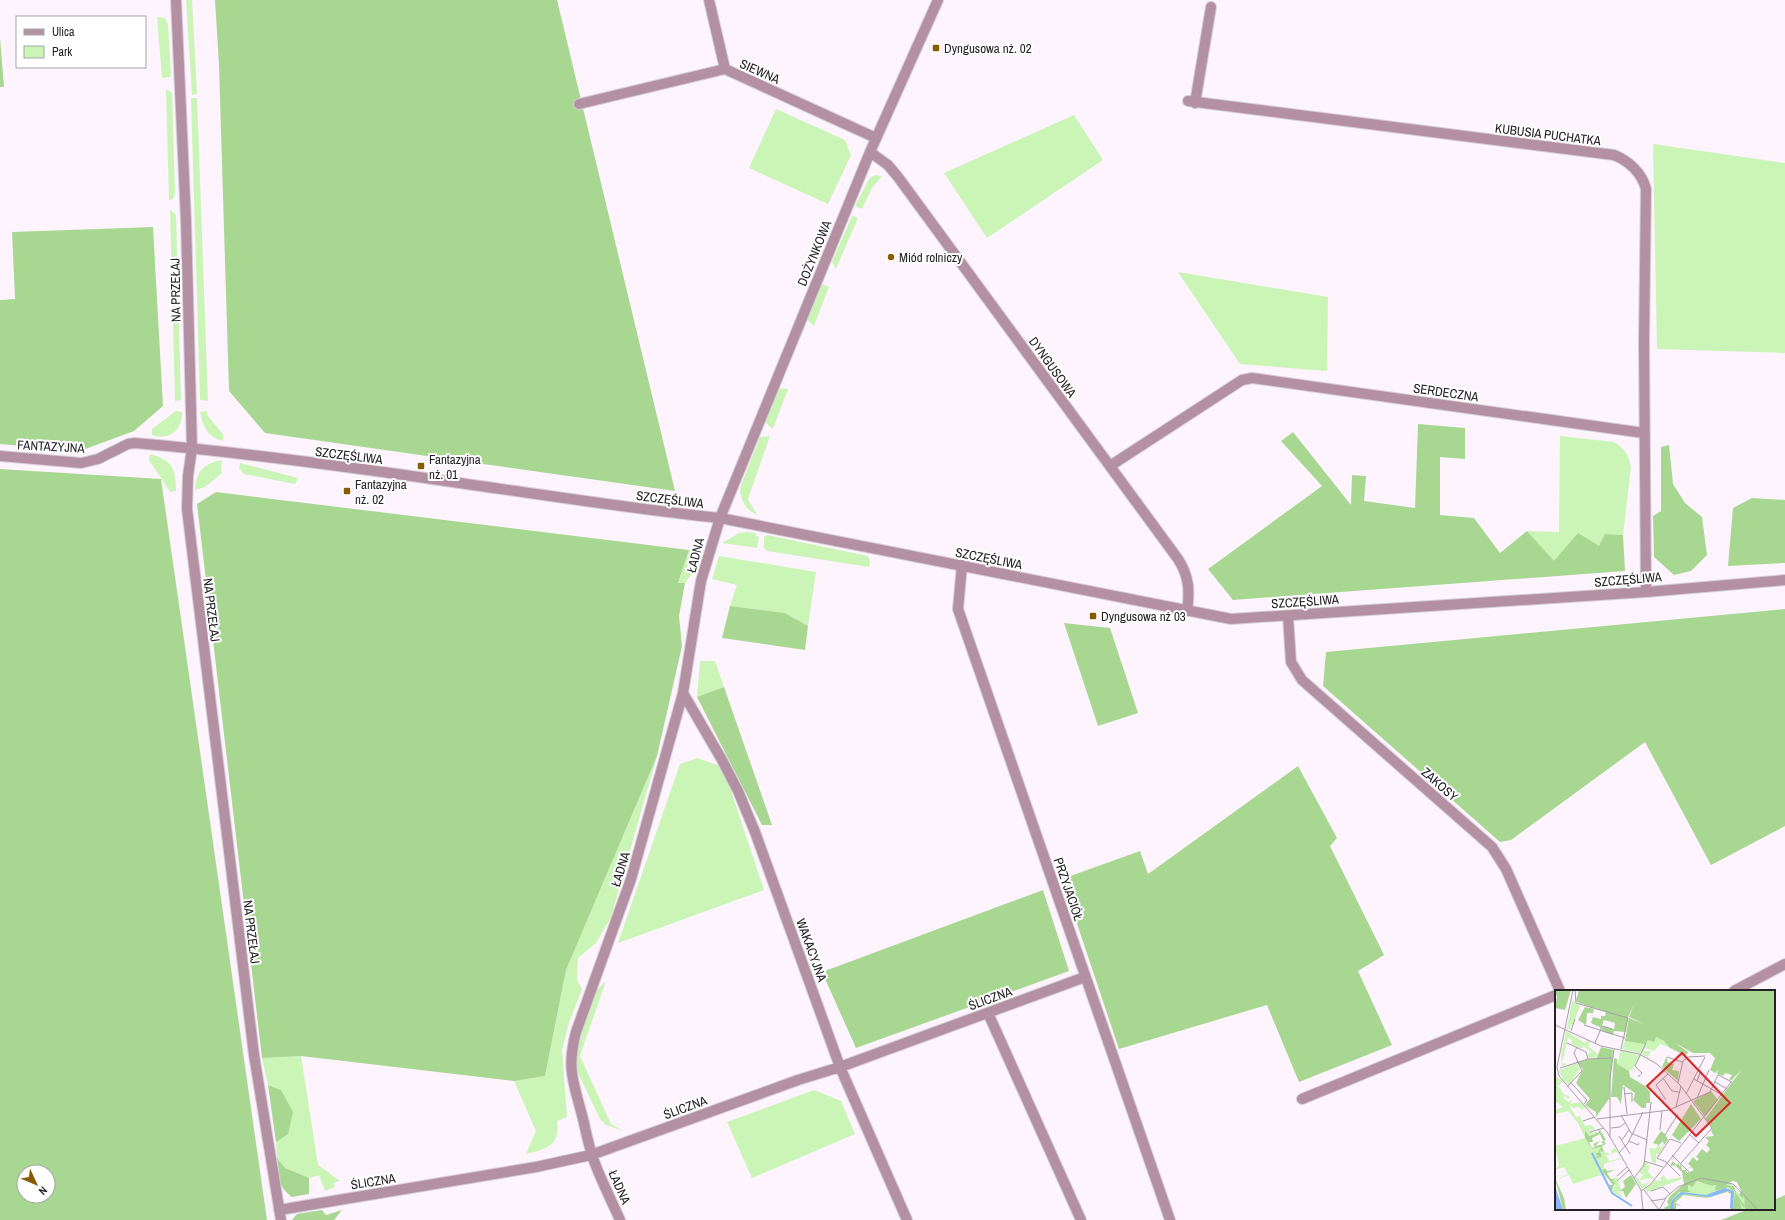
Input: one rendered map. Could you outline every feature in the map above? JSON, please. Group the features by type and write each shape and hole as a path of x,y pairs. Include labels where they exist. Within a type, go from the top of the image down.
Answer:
{"street":[{"name":"NA PRZEŁAJ","path":"176,0 186,221 192,448 188,476 187,509 254,1055 281,1220"},
{"path":"709,0 724,69"},
{"name":"DOŻYNKOWA","path":"720,518 870,152 938,0"},
{"name":"KUBUSIA PUCHATKA","path":"1211,7 1192,102 1614,155 1626,162 1639,173 1646,189 1644,433"},
{"name":"SIEWNA","path":"579,104 724,69 876,138"},
{"name":"DYNGUSOWA","path":"870,152 888,165 898,177 1184,569 1189,584 1187,611"},
{"name":"SERDECZNA","path":"1110,466 1242,380 1252,378 1644,433"},
{"path":"1644,433 1646,592"},
{"name":"FANTAZYJNA","path":"0,456 81,463 98,459 128,444 136,443 192,448"},
{"name":"SZCZĘŚLIWA","path":"192,448 421,477 671,513 720,518 1231,619 1646,592 1785,580"},
{"name":"ŁADNA","path":"620,1220 592,1155 583,1118 573,1088 571,1075 572,1048 576,1032 631,879 683,693 701,581 720,518"},
{"name":"PRZYJACIÓŁ","path":"962,565 958,609 1170,1220"},
{"name":"ZAKOSY","path":"1288,616 1291,662 1302,680 1492,848 1506,869 1560,990"},
{"name":"WAKACYJNA","path":"683,693 722,760 738,791 755,832 840,1067 907,1220"},
{"path":"1736,990 1785,964"},
{"name":"ŚLICZNA","path":"279,1210 536,1167 592,1155 798,1080 840,1067 1086,977"},
{"path":"1302,1099 1555,995"},
{"path":"988,1013 1081,1220"},
{"path":"1604,1220 1605,1210"}],"green space":[{"path":"186,0 192,0 197,94 192,95"},
{"path":"215,0 557,0 675,491 265,433 229,391 219,65"},
{"path":"157,17 165,18 168,24 170,77 162,78"},
{"path":"0,38 4,87 0,87"},
{"path":"166,89 172,93 175,194 173,199 169,200"},
{"path":"191,98 197,98 208,401 200,400"},
{"path":"776,109 845,140 851,155 828,204 749,168"},
{"path":"1074,115 1103,160 987,238 944,173"},
{"path":"1653,144 1785,163 1785,353 1657,349"},
{"path":"875,175 882,176 872,188 862,209 855,206 869,179"},
{"path":"170,210 176,215 181,400 175,401"},
{"path":"852,216 858,218 836,269 832,262"},
{"path":"153,227 163,406 134,431 80,451 0,444 0,300 15,299 12,232"},
{"path":"1178,272 1328,297 1327,371 1240,364"},
{"path":"822,284 829,287 814,326 807,320"},
{"path":"779,388 788,389 773,429 765,422"},
{"path":"176,411 182,412 182,418 177,429 169,435 152,435 152,429"},
{"path":"207,411 207,415 223,434 223,441 214,437 207,431 200,412"},
{"path":"1418,424 1465,428 1465,459 1440,457 1440,515 1474,518 1500,553 1527,531 1554,561 1578,533 1599,546 1605,534 1623,535 1625,571 1233,600 1208,569 1322,486 1281,441 1293,432 1351,505 1352,475 1366,476 1364,501 1415,508"},
{"path":"770,436 748,499 757,515 749,510 744,504 741,497 740,488 760,437"},
{"path":"1560,436 1614,442 1626,452 1631,467 1623,535 1606,534 1599,546 1554,562 1527,531 1559,532"},
{"path":"1669,445 1673,484 1685,503 1702,517 1707,555 1691,571 1674,575 1654,557 1653,516 1661,511 1661,447"},
{"path":"150,454 163,459 171,466 175,476 176,491 170,492 149,460"},
{"path":"222,460 222,473 205,487 195,490 197,477 202,469 210,464"},
{"path":"240,463 298,478 295,484 244,474 239,468"},
{"path":"0,469 161,479 267,1220 0,1220"},
{"path":"216,492 689,550 678,583 685,583 679,616 682,646 657,756 566,970 545,1076 514,1081 301,1056 262,1058 197,504"},
{"path":"1752,498 1785,500 1785,563 1728,566 1733,508"},
{"path":"739,533 756,533 756,536 759,537 757,548 722,543"},
{"path":"767,535 868,556 870,560 869,567 767,551 764,548 764,537"},
{"path":"689,550 698,557 695,570 685,583 678,584"},
{"path":"719,556 816,572 808,626 785,613 730,606 737,585 712,579"},
{"path":"730,606 785,613 808,626 805,650 722,638"},
{"path":"1785,609 1785,826 1711,865 1645,742 1511,840 1500,842 1323,686 1326,652"},
{"path":"1064,623 1110,628 1138,713 1098,726"},
{"path":"700,661 715,661 724,687 697,697"},
{"path":"724,687 772,825 762,825 697,697"},
{"path":"657,756 611,917 596,943 578,958 577,980 582,989 569,1023 562,1050 567,1117 557,1121 557,1136 550,1145 526,1154 536,1131 514,1081 545,1076 566,970"},
{"path":"697,758 723,767 764,890 618,943 680,764"},
{"path":"1298,766 1337,838 1330,846 1384,955 1358,971 1392,1045 1299,1082 1267,1005 1119,1049 1062,879 1140,851 1148,874"},
{"path":"1043,890 1069,971 856,1048 822,972"},
{"path":"606,981 580,1056 611,1124 624,1131 606,1125 600,1119 575,1067 578,1042 596,991"},
{"path":"301,1056 318,1165 340,1181 333,1183 335,1187 325,1191 319,1175 309,1178 285,1168 277,1158 276,1139 281,1090 268,1085 262,1058"},
{"path":"268,1085 281,1090 293,1112 288,1134 276,1142"},
{"path":"814,1090 841,1101 855,1134 752,1178 727,1122"},
{"path":"277,1158 285,1168 309,1178 309,1194 292,1197 287,1193 279,1180"},
{"path":"1785,1195 1785,1220 1721,1220 1746,1210 1775,1210 1775,1200"},
{"path":"322,1210 326,1215 342,1210 334,1220 292,1220 297,1214"}],"place":[{"name":"Dyngusowa nż. 02","path":"936,48"},
{"name":"Miód rolniczy","path":"891,257"},
{"name":"Fantazyjna nż. 01","path":"421,466"},
{"name":"Fantazyjna nż. 02","path":"347,491"},
{"name":"Dyngusowa nż 03","path":"1093,616"}]}
